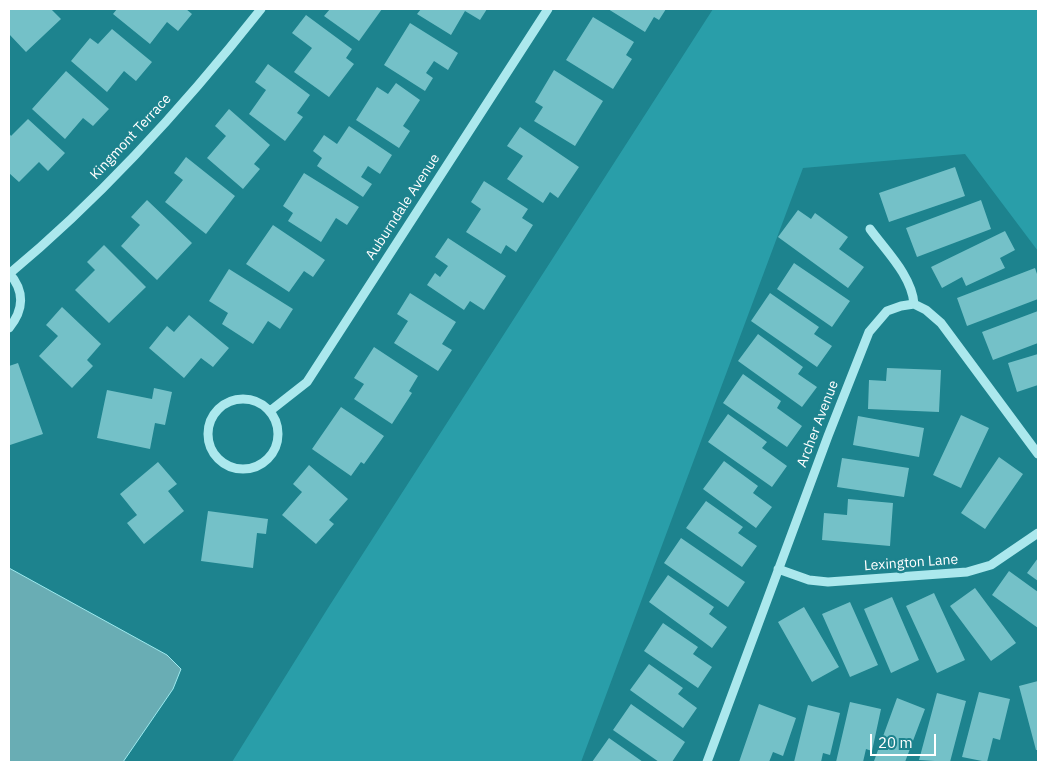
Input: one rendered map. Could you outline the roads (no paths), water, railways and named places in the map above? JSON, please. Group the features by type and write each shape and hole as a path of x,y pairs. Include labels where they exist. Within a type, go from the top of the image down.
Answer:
{"street":[{"name":"Kingmont Terrace","path":"9,328 16,319 21,307 21,295 17,283 9,273 80,211 188,96 261,9"},
{"name":"Auburndale Avenue","path":"270,411 307,382 548,9"},
{"path":"870,229 904,275 913,292 914,304 926,310 941,323 1038,454"},
{"name":"Archer Avenue","path":"707,762 778,569 869,332 887,311 914,304"},
{"path":"236,399 249,399 261,403 270,411 278,432 273,453 265,461 256,467 234,468 223,464 215,456 209,446 207,433 209,421 225,403 236,399"},
{"name":"Lexington Lane","path":"778,569 809,580 828,582 967,572 991,565 1038,533"}]}
